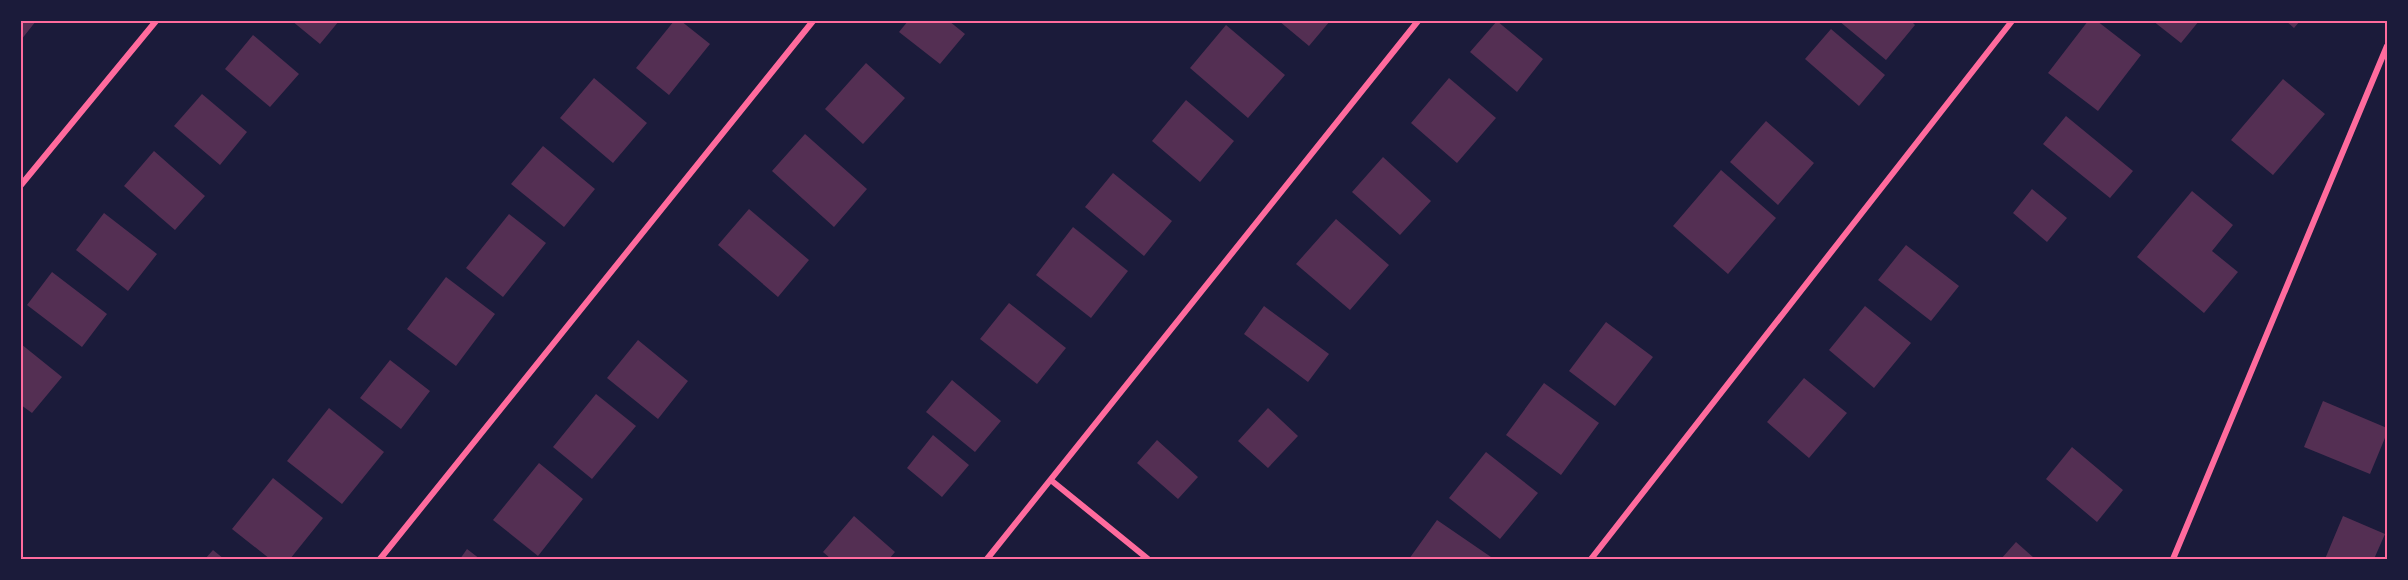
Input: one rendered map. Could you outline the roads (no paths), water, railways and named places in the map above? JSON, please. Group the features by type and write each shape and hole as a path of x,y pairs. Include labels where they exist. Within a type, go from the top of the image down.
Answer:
{"street":[{"path":"21,185 156,21"},
{"path":"380,559 813,21"},
{"path":"987,559 1052,481 1418,21"},
{"path":"1591,559 2012,21"},
{"path":"2173,559 2387,46"},
{"path":"1052,481 1148,559"}]}
